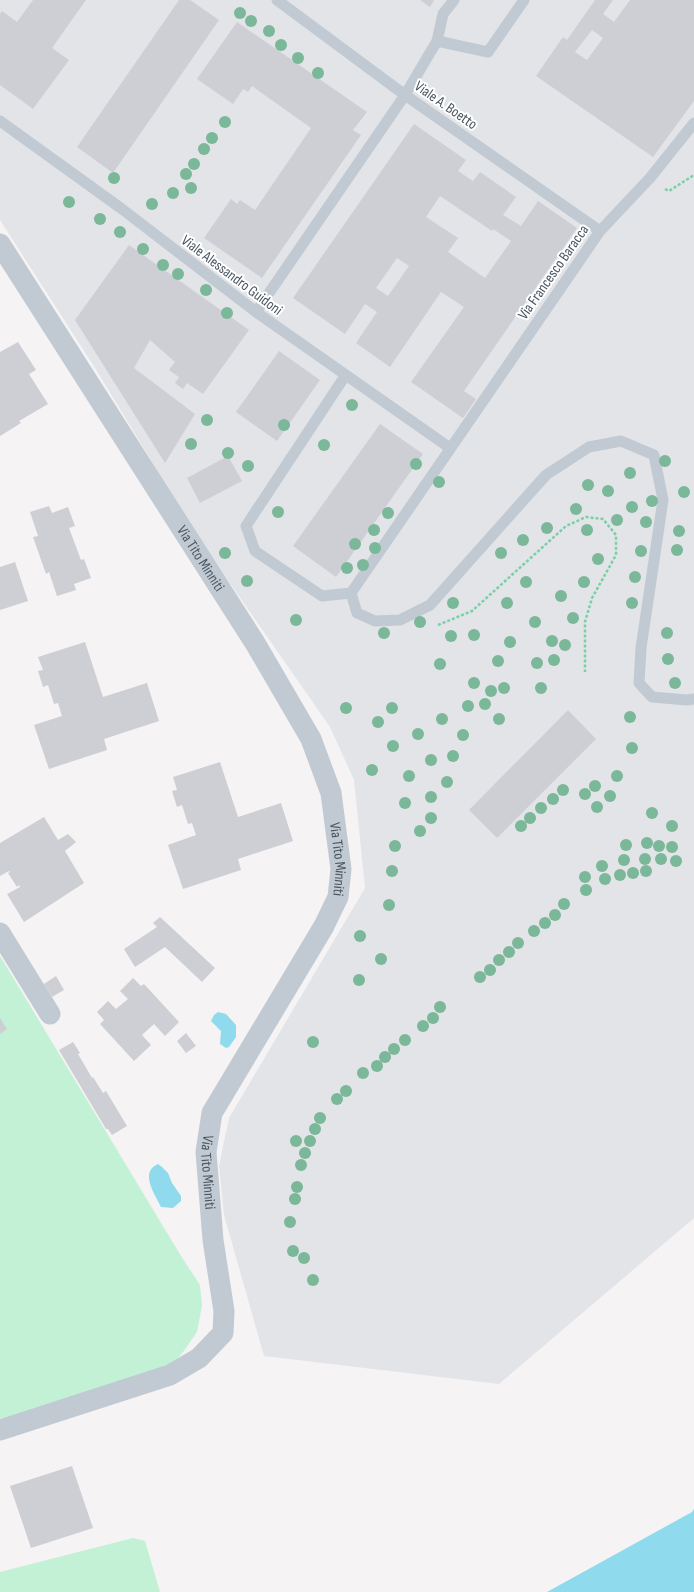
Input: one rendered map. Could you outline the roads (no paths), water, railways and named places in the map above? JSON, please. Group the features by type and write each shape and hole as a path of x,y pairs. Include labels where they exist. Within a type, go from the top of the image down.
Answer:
{"street":[{"name":"Via Tito Minniti","path":"0,244 255,643 311,739 332,793 341,869 338,897 324,926 212,1113 206,1152 213,1240 224,1311 223,1333 199,1358 170,1375 0,1430"},
{"path":"0,933 50,1014"}],"lane":[{"name":"Viale A. Boetto","path":"277,0 405,94 600,231"},
{"path":"256,312 405,94 437,41 444,14 454,0"},
{"path":"437,41 488,52 524,0"},
{"name":"Viale Alessandro Guidoni","path":"0,121 122,209 256,312 345,376 450,448"},
{"name":"Via Francesco Baracca","path":"350,593 600,231 650,178 694,123"},
{"path":"345,376 246,526 255,551 322,596 350,593 357,613 375,621 400,620 430,605 546,475 590,447 622,441 654,455 663,500 641,648 639,683 652,697 691,700"}],"water":[{"path":"218,1012 226,1014 236,1025 236,1037 229,1047 226,1048 220,1044 221,1031 211,1021 214,1015"},
{"path":"158,1164 168,1173 172,1183 181,1196 181,1201 173,1208 161,1207 152,1190 149,1178 150,1172 152,1168"},
{"path":"694,1509 694,1592 547,1592 692,1512"}]}
